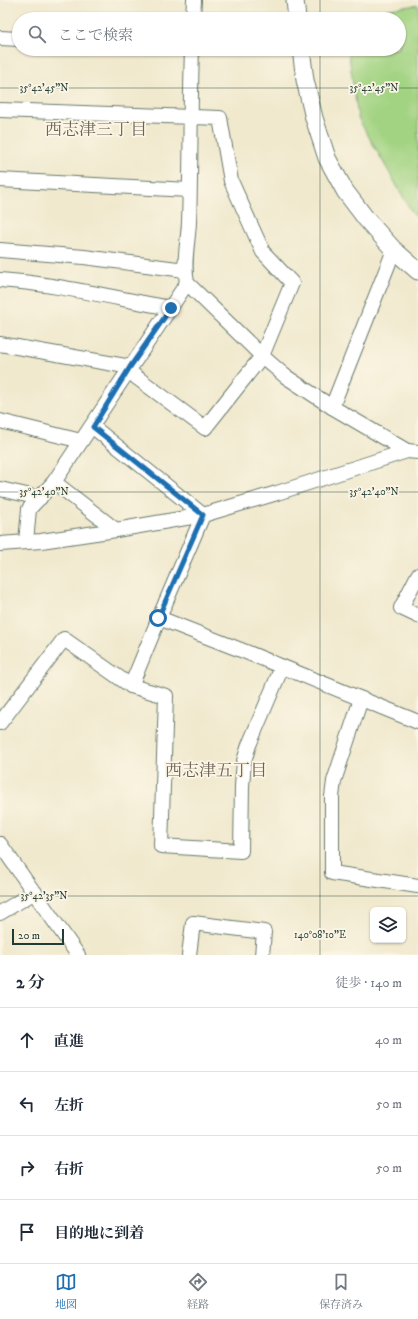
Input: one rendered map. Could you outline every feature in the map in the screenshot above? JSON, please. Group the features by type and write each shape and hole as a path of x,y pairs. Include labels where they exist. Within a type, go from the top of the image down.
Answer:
{"street":[{"path":"193,12 194,0"},
{"path":"295,0 296,12"},
{"path":"0,38 12,39"},
{"path":"26,542 29,509 54,482 93,427 129,369 171,308 186,276 189,223 192,56"},
{"path":"302,56 305,80 314,118 327,158 345,190 366,220 394,250 418,271"},
{"path":"0,110 220,118 231,181 263,252 292,283 262,356 205,428 129,369 0,344"},
{"path":"0,180 189,190"},
{"path":"0,250 84,256 186,276 262,356 285,376 332,407 412,452"},
{"path":"332,407 394,250"},
{"path":"0,280 50,286 171,308"},
{"path":"0,421 81,442"},
{"path":"93,427 203,515"},
{"path":"0,544 116,530 203,515 412,452"},
{"path":"54,482 116,530"},
{"path":"0,489 40,498"},
{"path":"132,686 158,618 203,515"},
{"path":"418,575 401,608 418,616"},
{"path":"158,618 418,722"},
{"path":"0,723 64,639 132,686 166,696 161,846 241,851 244,761 249,745 282,667"},
{"path":"361,699 334,781 332,797 332,873 418,886"},
{"path":"0,844 78,955"},
{"path":"0,913 35,892"},
{"path":"189,955 193,923 264,932 262,955"}],"green space":[{"path":"418,5 418,218 413,214 358,118 349,56 406,56 406,12 366,12"}],"district":[{"name":"西志津三丁目","path":"96,130"},
{"name":"西志津五丁目","path":"216,771"}],"route":[{"path":"158,618 203,515 93,427 130,367 171,308"}]}
